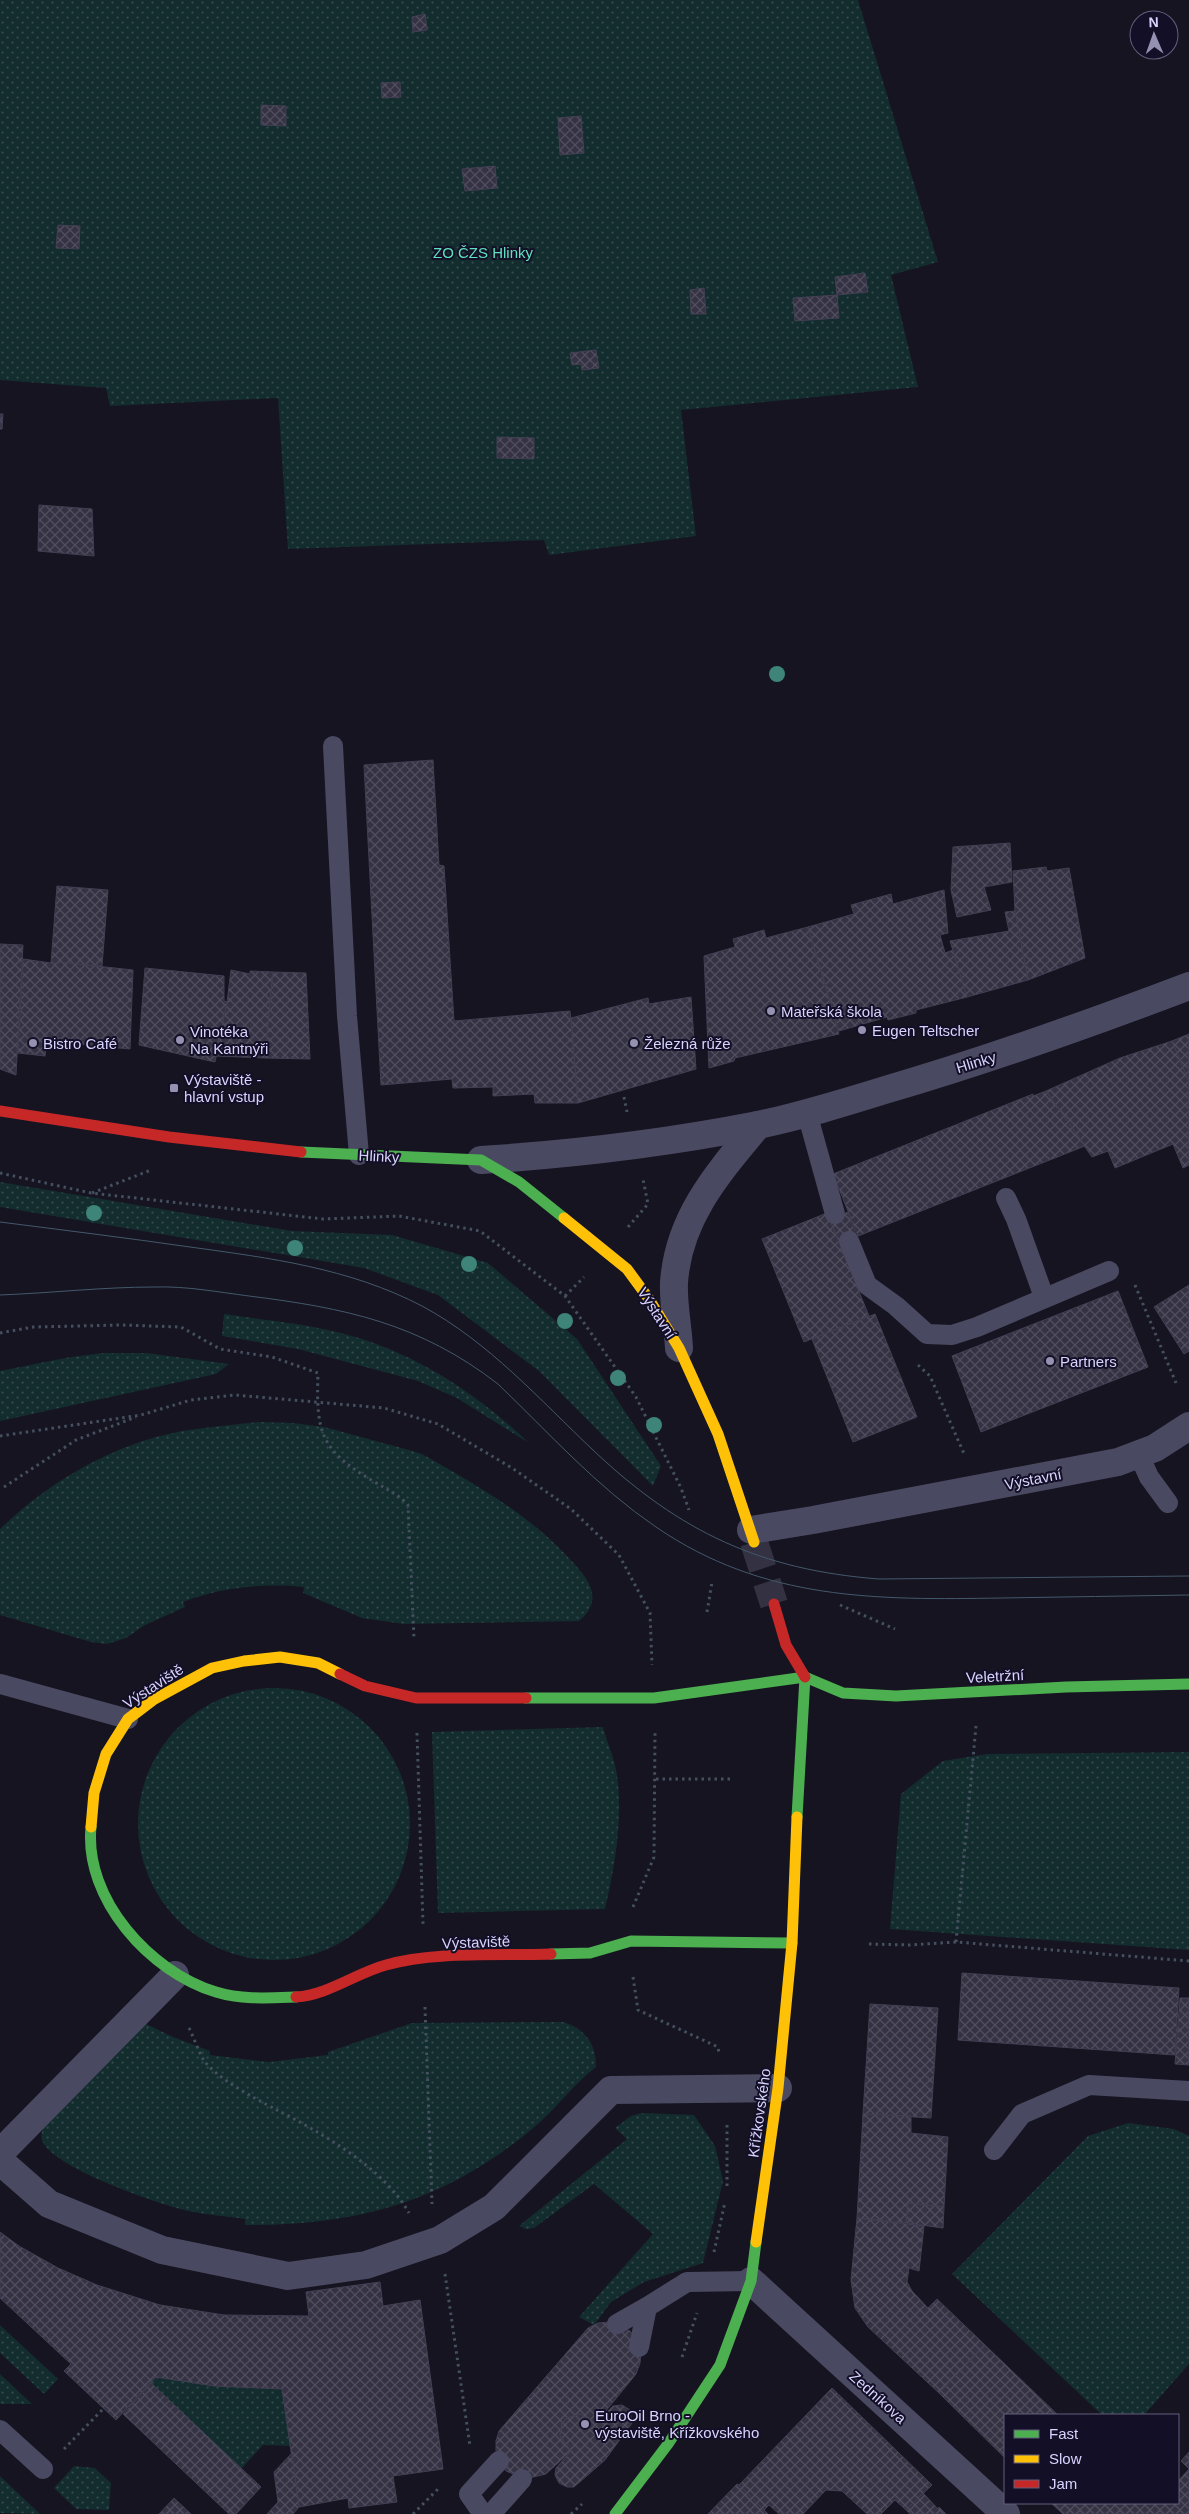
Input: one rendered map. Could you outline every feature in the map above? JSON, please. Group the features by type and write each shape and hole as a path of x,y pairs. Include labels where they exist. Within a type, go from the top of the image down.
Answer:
{"street":[{"name":"Hlinky","path":"0,1111 169,1137 287,1150 481,1160 553,1156 635,1146 758,1125 807,1113 993,1057 1189,986"},
{"path":"680,1348 674,1285 680,1249 691,1216 728,1161 758,1125"},
{"name":"Výstavní","path":"481,1160 519,1182 607,1251 628,1269 650,1299 680,1348 718,1434 753,1536 813,1520 1086,1469 1139,1455 1189,1426"},
{"path":"774,1604 786,1645 805,1677"},
{"name":"Výstaviště","path":"792,1943 631,1941 590,1953 423,1958 385,1965 342,1984 300,1997 255,1999 216,1992 175,1975 133,1939 112,1911 97,1876 90,1836 94,1793 106,1754 128,1719 153,1700 212,1668 244,1660 280,1657 318,1662 365,1686 416,1698 654,1698 805,1677"},
{"name":"Veletržní","path":"805,1677 843,1692 896,1696 1066,1687 1189,1684"},
{"name":"Křížkovského","path":"615,2514 668,2444 720,2365 751,2281 778,2088 792,1943 798,1777 805,1677"},
{"path":"0,2153 175,1975"},
{"path":"0,2161 49,2204 162,2250 288,2276 366,2265 440,2240 494,2207 611,2090 778,2088"},
{"name":"Zedníkova","path":"751,2281 1006,2514"}],"lane":[{"path":"333,746 348,1016 359,1155"},
{"path":"807,1113 835,1214"},
{"path":"1006,1198 1016,1219 1044,1297"},
{"path":"849,1241 868,1284 927,1334 952,1334 977,1327 1044,1297 1110,1272"},
{"path":"1139,1455 1149,1477 1168,1503"},
{"path":"0,1684 128,1719"},
{"path":"994,2150 1022,2114 1089,2085 1189,2091"},
{"path":"617,2324 687,2282 751,2281"},
{"path":"639,2347 647,2307"},
{"path":"0,2430 44,2469"},
{"path":"483,2514 469,2494 499,2461"},
{"path":"491,2514 522,2479"}],"path":[{"path":"565,1296 648,1204 624,1097"},
{"path":"0,1173 91,1193 323,1219 398,1216 480,1231 565,1296 636,1396 681,1488 689,1510"},
{"path":"1134,1281 1176,1383"},
{"path":"0,1332 33,1327 121,1325 180,1328 220,1349 272,1357 318,1373 317,1401 322,1436 333,1452 346,1465 398,1495 408,1505 414,1639"},
{"path":"930,1376 967,1461"},
{"path":"4,1487 76,1440 141,1415 191,1400 235,1396 317,1401 384,1408 438,1424 512,1468 571,1509 619,1555 650,1613 652,1673"},
{"path":"0,1436 141,1415"},
{"path":"707,1612 712,1582"},
{"path":"840,1605 895,1629"},
{"path":"416,1698 423,1958"},
{"path":"629,1915 654,1857 655,1725"},
{"path":"956,1942 976,1725"},
{"path":"656,1779 733,1779"},
{"path":"869,1944 910,1945 956,1942 1189,1962"},
{"path":"632,1967 638,2010"},
{"path":"425,2007 431,2197 440,2240 472,2454"},
{"path":"189,2028 204,2061 239,2089 287,2115 344,2150 386,2182 405,2206"},
{"path":"90,2423 104,2408"},
{"path":"413,2514 446,2481"}],"green space":[{"name":"ZO ČZS Hlinky","path":"0,0 858,0 938,262 891,275 918,387 681,410 696,536 549,555 544,540 288,549 278,398 110,406 106,388 0,380"},
{"path":"0,1182 292,1231 392,1235 488,1263 577,1339 661,1466 653,1486 539,1371 438,1295 364,1268 0,1207"},
{"path":"224,1314 297,1324 341,1333 393,1351 418,1362 465,1391 508,1424 529,1443 457,1398 418,1381 298,1349 222,1336"},
{"path":"102,1353 146,1353 229,1364 216,1374 0,1421 0,1371 65,1358"},
{"path":"258,1422 293,1423 324,1427 422,1454 498,1499 533,1524 565,1554 590,1586 592,1603 588,1612 579,1621 404,1624 362,1618 303,1593 304,1587 242,1587 212,1593 183,1602 185,1607 145,1625 126,1638 107,1644 91,1642 0,1615 0,1529 40,1495 84,1467 131,1445 182,1431"},
{"path":"274,1688 301,1690 326,1698 350,1711 370,1728 387,1748 400,1772 408,1797 410,1824 408,1851 400,1876 387,1900 370,1920 350,1937 326,1950 301,1958 274,1960 247,1958 222,1950 198,1937 178,1920 161,1900 148,1876 140,1851 138,1824 140,1797 148,1772 161,1748 178,1728 198,1711 222,1698 247,1690"},
{"path":"603,1727 616,1769 619,1792 615,1859 605,1909 438,1913 432,1732"},
{"path":"1189,1752 1189,1950 890,1929 901,1794 943,1761 987,1754"},
{"path":"563,2022 571,2025 588,2038 594,2051 596,2067 539,2123 506,2150 472,2172 402,2203 366,2213 327,2220 287,2224 245,2225 245,2219 188,2211 132,2193 108,2183 64,2162 49,2151 41,2138 46,2122 144,2023 173,2037 210,2051 210,2055 269,2062 328,2055 328,2052 412,2023"},
{"path":"642,2113 694,2115 715,2146 723,2181 703,2263 644,2282 611,2302 594,2325 579,2317 653,2234 594,2184 534,2228 526,2229 519,2226 627,2139 615,2128 631,2116"},
{"path":"1128,2123 1174,2129 1189,2136 1189,2364 1145,2414 1101,2414 952,2274 1088,2136"},
{"path":"0,2325 58,2379 44,2394 0,2353"},
{"path":"0,2374 32,2404 0,2404"},
{"path":"156,2377 214,2386 282,2389 291,2446 263,2445 241,2469 144,2389"},
{"path":"74,2466 95,2468 111,2483 109,2510 76,2509 54,2488"},
{"path":"0,2476 40,2514 0,2513"}],"building":[{"path":"425,14 427,30 413,32 412,17"},
{"path":"400,82 401,97 382,98 381,83"},
{"path":"261,105 286,106 286,126 261,125"},
{"path":"581,116 584,153 560,155 558,118"},
{"path":"495,166 497,188 465,191 462,169"},
{"path":"58,225 80,226 79,249 56,248"},
{"path":"865,273 868,292 837,295 835,277"},
{"path":"704,288 706,314 691,314 690,290"},
{"path":"837,295 839,318 795,321 793,298"},
{"path":"596,350 599,368 582,370 581,364 572,365 570,353"},
{"path":"0,414 3,414 2,429 0,429"},
{"path":"497,437 534,438 534,459 497,458"},
{"path":"39,505 92,509 94,556 38,551"},
{"path":"433,760 439,865 444,866 454,1021 570,1011 578,1103 535,1103 534,1094 493,1096 493,1087 453,1088 452,1079 381,1085 364,765"},
{"path":"1010,843 1012,882 984,887 991,910 957,917 951,890 953,847"},
{"path":"1046,867 1047,871 1069,868 1085,958 1028,980 1015,911 1013,871"},
{"path":"57,886 108,890 102,966 51,963"},
{"path":"944,890 948,933 940,935 945,953 953,950 967,997 916,1010 916,1013 888,1020 887,1017 839,1031 808,927 854,914 851,905 891,894 893,904"},
{"path":"1015,911 1028,980 967,997 950,941 1009,931 1005,912"},
{"path":"808,927 839,1034 735,1058 734,1061 709,1068 704,956 735,947 733,939 764,930 766,938"},
{"path":"0,944 23,945 16,1075 0,1069"},
{"path":"23,959 133,970 130,1049 47,1041 45,1056 18,1053"},
{"path":"145,968 224,976 224,1001 227,1002 215,1062 139,1045"},
{"path":"231,970 250,974 250,971 273,972 265,1058 216,1056 227,1002"},
{"path":"273,972 306,973 310,1059 265,1058"},
{"name":"Železná růže","path":"691,997 696,1069 578,1103 571,1018 648,998 649,1004"},
{"path":"1189,1034 1189,1082 1172,1041"},
{"path":"1172,1041 1189,1082 1189,1165 1183,1168 1173,1144 1115,1168 1108,1151 1092,1157 1046,1091 1120,1058"},
{"path":"1046,1091 1085,1146 858,1236 833,1174 1033,1094 1033,1096"},
{"path":"848,1212 856,1235 839,1242 830,1220"},
{"path":"827,1213 869,1316 804,1342 762,1239"},
{"path":"1189,1285 1189,1351 1184,1354 1154,1307"},
{"name":"Partners","path":"1118,1291 1148,1367 981,1432 952,1356"},
{"path":"875,1314 917,1417 853,1442 812,1339"},
{"path":"962,1973 1179,1988 1175,2055 958,2040"},
{"path":"1180,1998 1189,1998 1189,2065 1175,2064"},
{"path":"870,2004 938,2008 931,2118 863,2114"},
{"path":"863,2114 911,2116 911,2133 948,2137 944,2207 908,2203 906,2223 857,2218"},
{"path":"908,2203 944,2207 943,2228 906,2223"},
{"path":"857,2218 924,2226 919,2271 909,2268 907,2282 912,2291 928,2308 937,2299 985,2345 939,2393 868,2327 855,2308 851,2280"},
{"path":"0,2232 19,2246 58,2268 97,2285 160,2305 224,2315 309,2316 306,2292 380,2282 383,2306 420,2300 443,2469 393,2476 397,2502 349,2508 348,2498 299,2507 282,2389 214,2386 156,2377 116,2420 64,2371 71,2364 0,2298"},
{"path":"610,2322 630,2331 637,2340 641,2351 640,2363 636,2374 596,2423 580,2414 567,2418 562,2423 560,2436 571,2451 546,2474 525,2479 506,2471 496,2452 496,2441 499,2431 588,2328 598,2323"},
{"path":"985,2345 1057,2414 1004,2414 1004,2457 939,2393"},
{"path":"151,2383 261,2487 236,2514 229,2514 123,2414"},
{"path":"832,2388 932,2485 906,2510 895,2500 881,2514 867,2514 842,2491 826,2490 803,2514 779,2514 769,2505 764,2510 739,2485"},
{"path":"622,2405 630,2410 632,2423 605,2460 574,2487 567,2487 559,2483 555,2475 556,2468 571,2451 560,2436 562,2423 567,2418 580,2414 596,2423 613,2406"},
{"path":"1189,2452 1189,2469 1181,2461"},
{"path":"292,2453 299,2507 293,2514 267,2514 278,2502 274,2472"},
{"path":"1189,2469 1189,2514 1063,2514 1052,2504 1179,2504 1179,2480"},
{"path":"737,2484 739,2485 768,2514 708,2514"},
{"path":"923,2493 938,2509 939,2507 946,2514 910,2514 906,2510"},
{"path":"174,2498 191,2514 159,2514"}],"tunnel":[{"path":"754,1542 774,1604"}],"tram line":[{"path":"0,1222 279,1260 309,1266 366,1282 394,1293 446,1320 492,1354 594,1451 658,1504 691,1525 724,1542 760,1556 797,1567 879,1579 1189,1576"},
{"path":"0,1295 136,1287 190,1288 317,1306 349,1313 410,1333 439,1346 469,1363 498,1384 594,1477 656,1527 697,1551 738,1570 780,1583 866,1596 910,1598 1189,1595"}],"traffic: fast":[{"path":"301,1152 481,1160 519,1182 564,1218"},
{"path":"805,1677 843,1693 896,1696 1066,1687 1189,1684"},
{"path":"526,1698 654,1698 805,1677"},
{"path":"797,1817 805,1677"},
{"path":"91,1827 92,1854 98,1880 110,1906 126,1929 146,1950 168,1968 191,1982 216,1992 246,1997 296,1997"},
{"path":"551,1954 590,1953 631,1941 792,1943"},
{"path":"615,2514 668,2444 720,2365 751,2281 756,2242"}],"traffic: slow":[{"path":"564,1218 627,1269 649,1299 679,1348 718,1434 754,1542"},
{"path":"91,1827 94,1793 106,1754 128,1719 153,1700 212,1668 244,1661 280,1657 318,1663 340,1674"},
{"path":"756,2242 778,2088 792,1943 797,1817"}],"traffic: jam":[{"path":"0,1111 169,1137 301,1152"},
{"path":"774,1604 786,1645 805,1677"},
{"path":"340,1674 365,1686 416,1698 526,1698"},
{"path":"296,1997 319,1992 386,1965 405,1961 446,1956 551,1954"}],"place":[{"name":"Mateřská škola","path":"771,1011"},
{"name":"Eugen Teltscher","path":"862,1030"},
{"name":"Vinotéka Na Kantnýři","path":"180,1040"},
{"name":"Bistro Café","path":"33,1043"},
{"name":"Železná růže","path":"634,1043"},
{"name":"Výstaviště - hlavní vstup","path":"174,1088"},
{"name":"Partners","path":"1050,1361"},
{"name":"EuroOil Brno - výstaviště, Křížkovského","path":"585,2424"}]}
